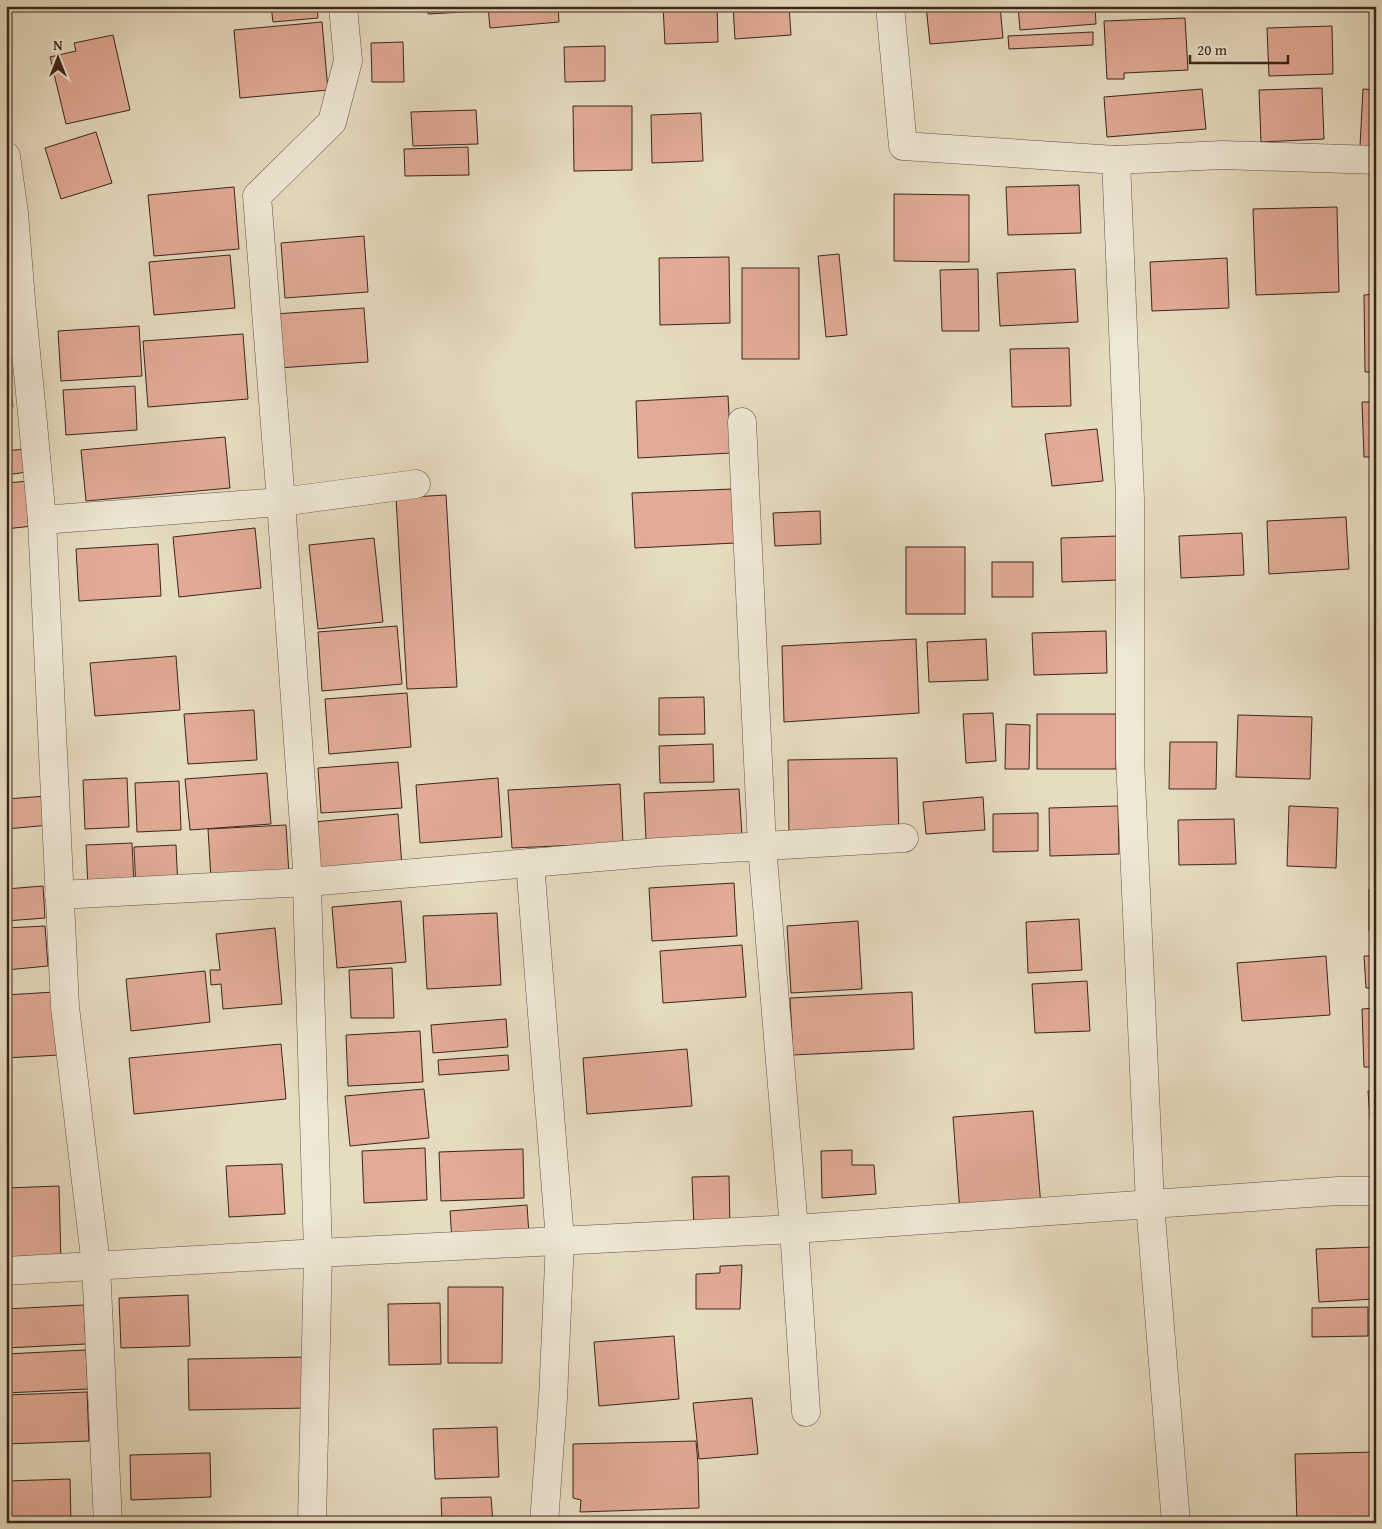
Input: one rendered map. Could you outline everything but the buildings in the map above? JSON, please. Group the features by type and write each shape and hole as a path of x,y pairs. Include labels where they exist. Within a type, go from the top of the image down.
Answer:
{"street":[{"path":"312,1523 318,1253 308,882 257,196 332,122 348,61 343,6"},
{"path":"890,6 903,146 1116,160 1222,155 1376,160"},
{"path":"6,156 14,213 42,520 65,1007 96,1265 108,1523"},
{"path":"1116,160 1130,499 1130,758 1150,1204 1176,1523"},
{"path":"742,422 762,846 794,1229 806,1412"},
{"path":"42,520 281,502 416,484"},
{"path":"59,895 308,882 659,852 904,838"},
{"path":"530,863 560,1240 553,1399 544,1523"},
{"path":"6,1272 96,1265 794,1229 1338,1191 1376,1192"}]}
